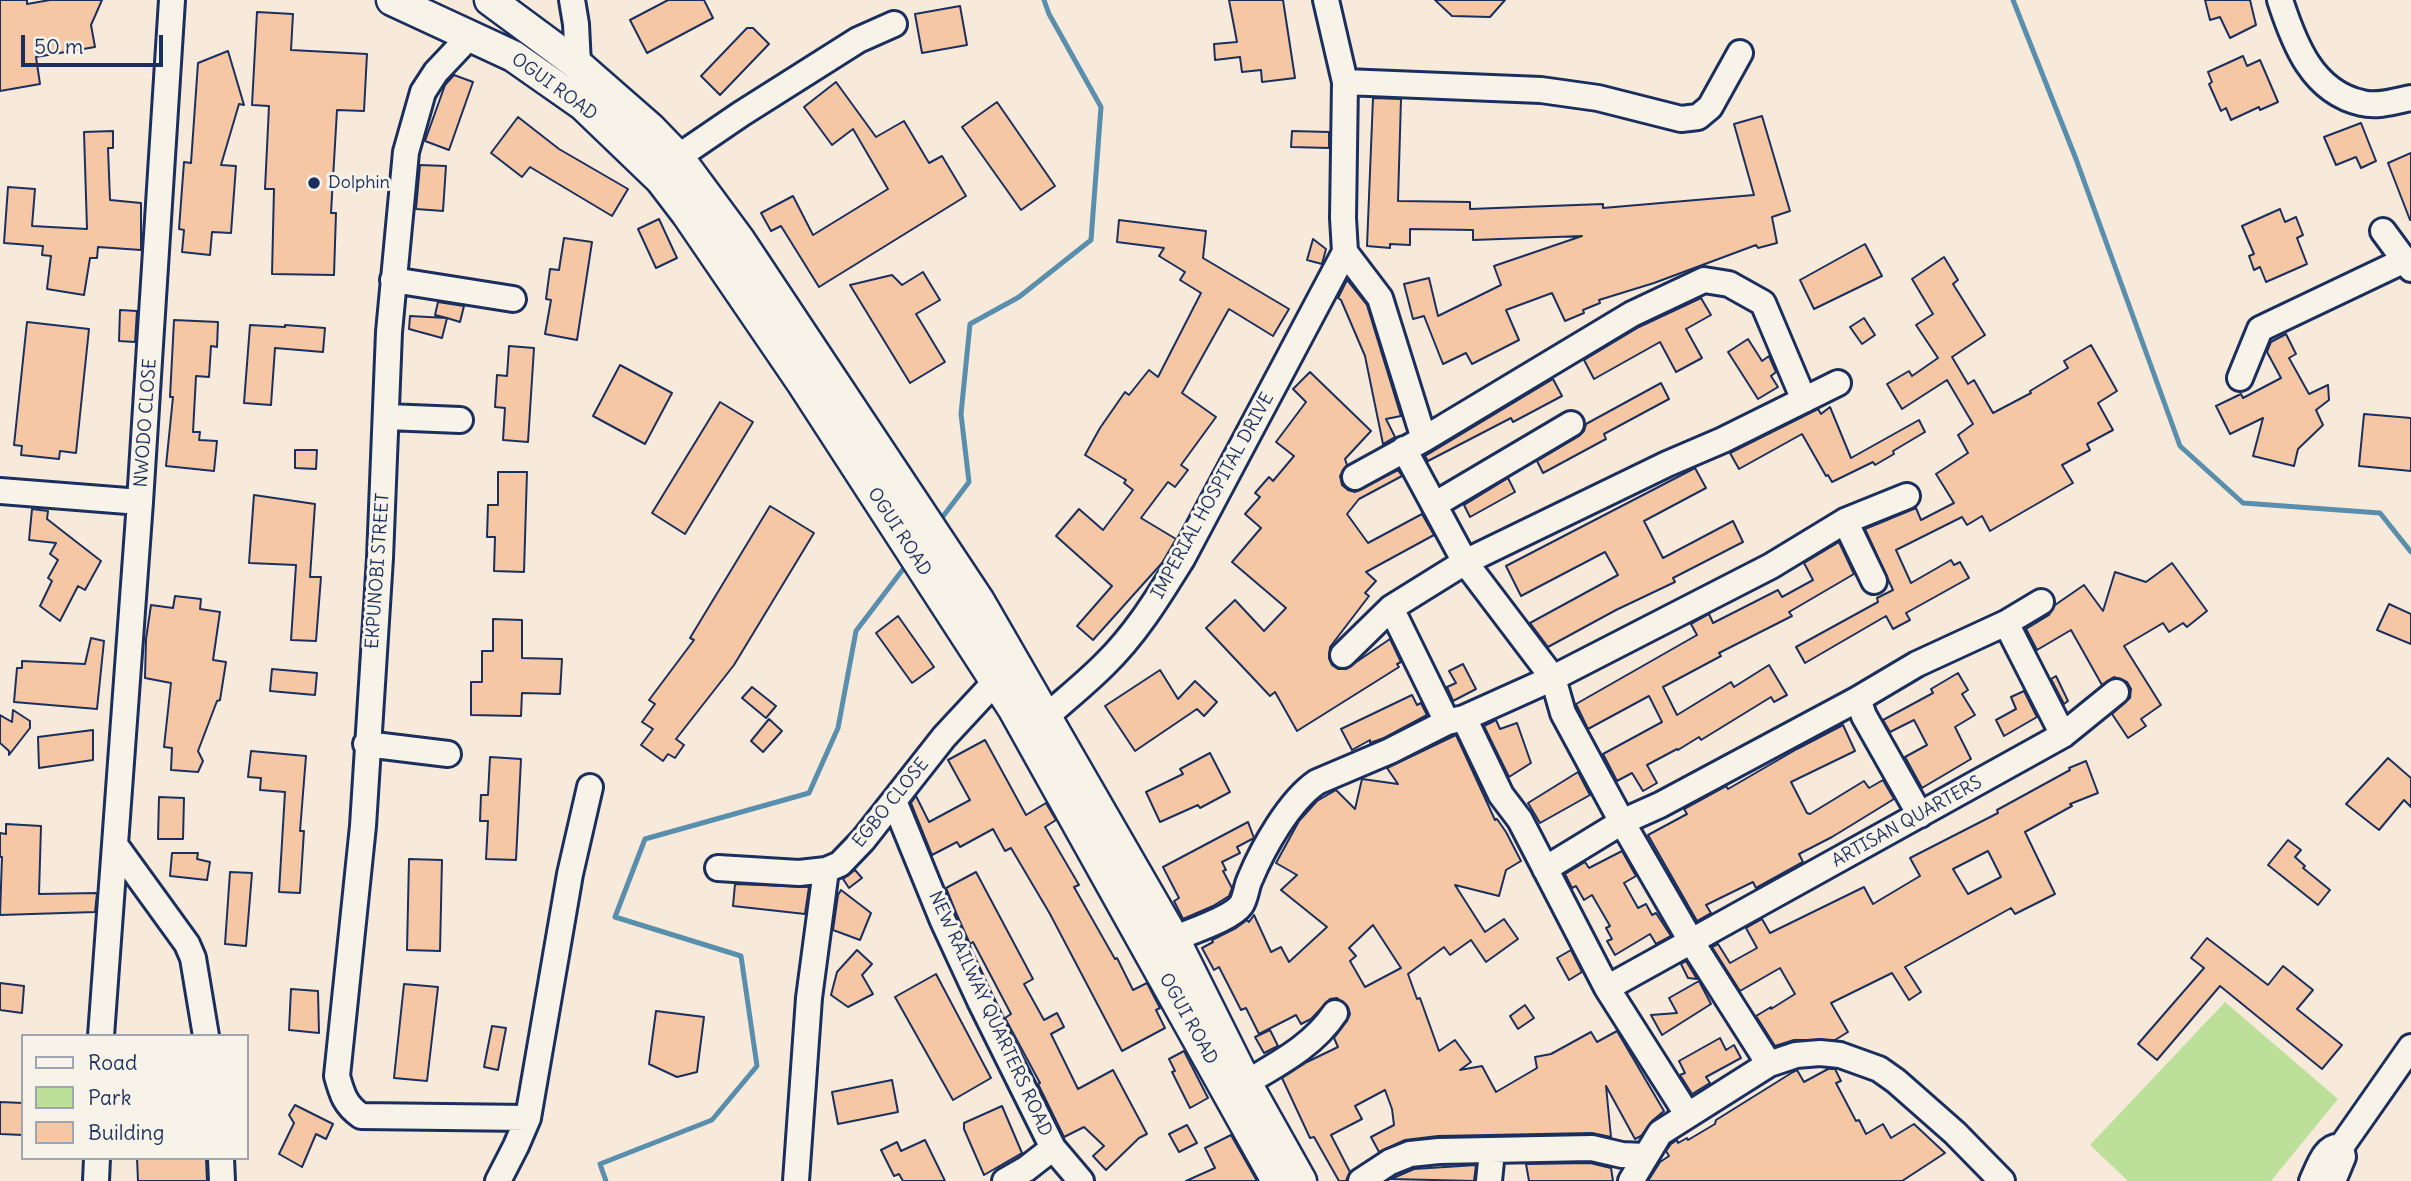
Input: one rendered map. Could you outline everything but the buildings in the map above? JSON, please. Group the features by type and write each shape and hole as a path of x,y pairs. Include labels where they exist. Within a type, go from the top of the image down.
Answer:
{"main road":[{"name":"OGUI ROAD","path":"392,0 513,56 583,105 729,249"},
{"name":"OGUI ROAD","path":"492,1 578,65 650,128 678,157 729,249 834,406 932,530 979,601 1047,716 1062,768 1277,1181"},
{"name":"OGUI ROAD","path":"834,406 914,555 996,681 1062,768 1174,939 1246,1083 1301,1181"}],"street":[{"name":"NWODO CLOSE","path":"101,1034 141,502 172,0"},
{"path":"572,0 578,65"},
{"path":"1326,0 1345,82 1345,252 1380,298 1414,444 1434,505 1465,562 1553,678 1563,713 1622,822 1691,941 1769,1064"},
{"path":"2280,0 2301,54 2319,79 2335,91 2363,104 2411,98"},
{"path":"678,157 858,40 894,24"},
{"name":"EKPUNOBI STREET","path":"470,36 436,72 423,92 406,152 389,332 380,558 366,744 363,826 337,1076 342,1097 350,1109 361,1116 528,1118"},
{"path":"1345,82 1541,90 1598,98 1681,119 1698,117 1710,107 1740,52"},
{"path":"2240,378 2260,330 2408,264 2383,231"},
{"name":"IMPERIAL HOSPITAL DRIVE","path":"1047,716 1106,664 1158,598 1182,559 1345,252"},
{"path":"393,280 513,299"},
{"path":"1355,477 1632,314 1704,280 1729,284 1763,303 1804,400"},
{"path":"1343,654 1391,608 1465,562 1838,383"},
{"path":"387,417 460,420"},
{"path":"1434,505 1571,424"},
{"path":"0,491 141,502"},
{"path":"1174,939 1235,911 1242,903 1257,863 1292,805 1317,782 1553,678 1771,566 1845,521 1907,496"},
{"path":"1845,521 1874,581"},
{"path":"1545,869 1622,822 1660,805 1858,699 1917,664 2006,623 2041,602"},
{"path":"1391,608 1501,796 1520,820 1607,988 1687,1114"},
{"path":"2006,623 2063,735"},
{"name":"EGBO CLOSE","path":"826,870 840,864 863,840 944,737 996,681"},
{"name":"ARTISAN QUARTERS","path":"1607,988 2063,735 2116,692"},
{"path":"1858,699 1864,716 1920,815"},
{"path":"366,744 449,754"},
{"path":"498,1181 528,1118 570,874 590,787"},
{"name":"NEW RAILWAY QUARTERS ROAD","path":"894,801 943,921 980,1001 1053,1148 1081,1181"},
{"path":"116,846 187,944 194,958 206,1034"},
{"path":"718,868 799,873 826,870 809,998 796,1181"},
{"path":"1246,1083 1307,1045 1325,1028 1335,1013"},
{"path":"2333,1181 2343,1157 2341,1147 2411,1047"},
{"path":"1631,1181 1660,1133 1687,1114 1719,1097 1769,1064 1796,1055 1820,1053 1840,1055 1870,1064 1896,1081 1955,1133 2001,1181"},
{"path":"2312,1181 2330,1148 2341,1147"},
{"path":"1005,1181 1053,1148"},
{"path":"1361,1181 1390,1162 1410,1154 1476,1149 1492,1151 1510,1148 1592,1148 1622,1156 1645,1156"},
{"path":"1489,1181 1492,1151"},
{"path":"96,1181 97,1160"},
{"path":"220,1160 222,1181"}],"green space":[{"path":"2225,1002 2338,1099 2271,1181 2128,1181 2090,1145"}],"waterway":[{"path":"938,523 969,482 961,414 970,324 1019,297 1091,240 1101,107 1049,14 1044,0"},
{"path":"2013,0 2076,159 2180,446 2243,503 2380,513 2411,552"},
{"path":"606,1181 600,1164 712,1120 757,1066 741,956 615,917 645,839 809,793 838,728 856,631 907,564"}],"place":[{"name":"Dolphin","path":"314,183"}]}
